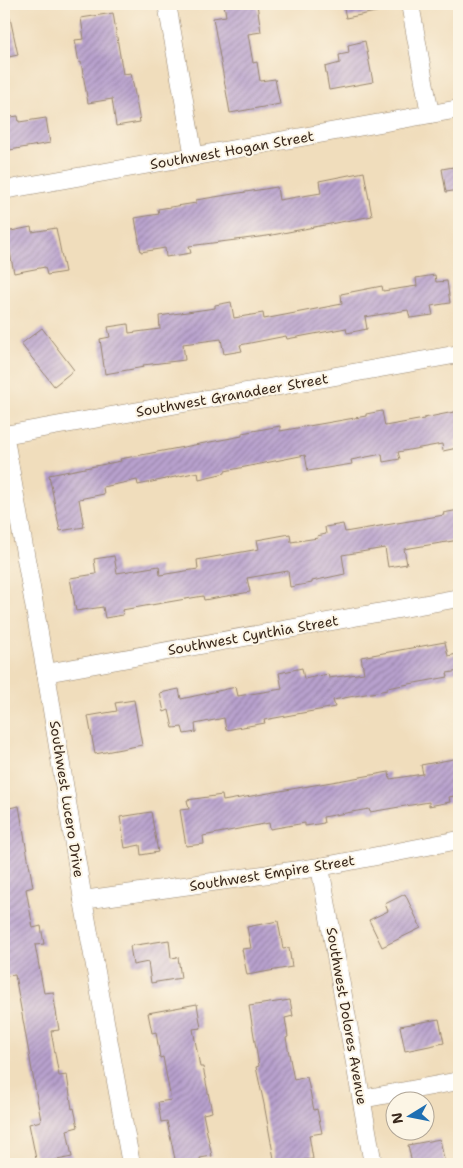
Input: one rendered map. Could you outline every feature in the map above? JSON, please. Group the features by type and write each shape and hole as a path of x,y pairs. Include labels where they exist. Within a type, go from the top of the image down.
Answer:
{"street":[{"path":"167,4 194,157"},
{"path":"410,4 430,114"},
{"name":"Southwest Hogan Street","path":"4,190 459,109"},
{"name":"Southwest Granadeer Street","path":"4,434 459,354"},
{"name":"Southwest Lucero Drive","path":"4,434 83,900 131,1164"},
{"name":"Southwest Cynthia Street","path":"46,673 459,598"},
{"name":"Southwest Empire Street","path":"83,900 320,867 459,840"},
{"name":"Southwest Dolores Avenue","path":"320,867 373,1164"},
{"path":"362,1099 459,1081"}],"building":[{"path":"224,4 257,4 261,32 248,34 253,63 257,62 260,81 275,79 280,104 230,113 213,18 226,16"},
{"path":"343,4 384,4 385,10 346,18"},
{"path":"113,13 123,74 131,73 140,122 116,126 112,99 88,103 75,40 84,39 81,18"},
{"path":"4,18 10,18 18,55 4,58"},
{"path":"365,41 373,82 329,90 325,67 340,63 339,55 349,53 348,45"},
{"path":"18,116 19,122 46,118 50,143 4,151 4,118"},
{"path":"459,166 459,190 446,192 442,169"},
{"path":"364,172 372,216 267,236 189,246 191,253 166,257 165,248 141,252 135,218 159,214 158,209 196,203 196,200 277,187 279,200 321,193 319,181"},
{"path":"31,227 32,232 56,228 65,272 47,275 45,267 14,273 6,232"},
{"path":"435,275 436,282 447,281 450,303 431,306 433,315 410,318 408,310 365,317 367,329 347,333 346,328 287,339 286,336 240,345 242,351 224,354 221,339 183,344 185,360 143,365 144,367 105,374 100,339 110,337 108,327 128,324 129,333 160,329 159,316 215,308 215,305 231,302 234,318 263,313 264,319 342,304 341,294 382,286 383,291 417,286 416,278"},
{"path":"42,328 74,370 54,386 21,344"},
{"path":"382,411 385,426 459,411 459,440 455,441 457,448 443,451 442,444 398,452 400,459 383,462 382,454 351,460 352,464 308,471 305,455 225,471 225,473 199,479 198,472 138,485 137,480 103,487 104,494 79,499 84,527 60,531 49,475 121,461 120,459 242,436 242,433 280,426 280,431 366,416 366,414"},
{"path":"459,510 459,540 404,549 407,564 388,567 385,548 342,555 345,574 312,581 312,583 290,587 288,571 247,578 250,592 204,600 203,596 122,610 123,615 105,618 103,607 76,611 70,578 96,574 94,559 114,556 117,573 159,566 160,575 198,569 197,560 259,549 257,540 290,534 291,542 318,538 317,536 326,534 325,527 343,524 345,532 444,515 443,513"},
{"path":"445,642 448,656 457,654 459,671 447,673 448,677 333,700 335,707 264,720 265,723 226,730 224,718 195,724 196,732 184,734 182,727 173,728 169,710 164,712 160,693 179,689 181,699 236,687 238,696 282,689 279,673 302,668 304,679 328,674 329,678 364,673 361,657"},
{"path":"134,700 142,745 95,754 88,716 117,711 115,703"},
{"path":"459,758 459,795 449,797 450,802 429,806 429,802 370,812 369,809 323,817 324,823 305,826 305,823 270,829 269,823 203,836 204,844 186,846 180,810 189,809 187,800 222,795 223,801 389,772 390,779 423,774 421,765"},
{"path":"19,806 33,887 26,889 33,928 41,926 44,944 35,945 44,993 53,992 59,1030 51,1031 59,1076 67,1075 72,1109 74,1108 78,1127 67,1130 72,1157 37,1164 29,1124 41,1121 15,975 6,976 4,963 4,809"},
{"path":"151,812 158,852 141,855 140,845 125,848 120,817"},
{"path":"405,894 421,928 382,947 369,920 388,911 385,904"},
{"path":"278,921 283,949 289,948 292,967 247,975 242,949 251,948 247,927"},
{"path":"169,940 171,958 178,957 181,978 151,983 148,962 133,965 130,946"},
{"path":"290,1000 293,1016 285,1018 288,1037 286,1038 294,1080 307,1077 314,1110 317,1109 322,1133 309,1135 313,1159 275,1164 256,1067 259,1066 249,1006"},
{"path":"197,1004 201,1028 193,1029 200,1067 203,1067 212,1112 203,1114 212,1156 200,1158 201,1164 176,1164 167,1121 161,1122 158,1102 171,1100 163,1057 160,1058 156,1032 152,1033 148,1013"},
{"path":"439,1019 444,1043 405,1051 400,1026"},
{"path":"440,1139 445,1164 412,1164 408,1145"}]}
